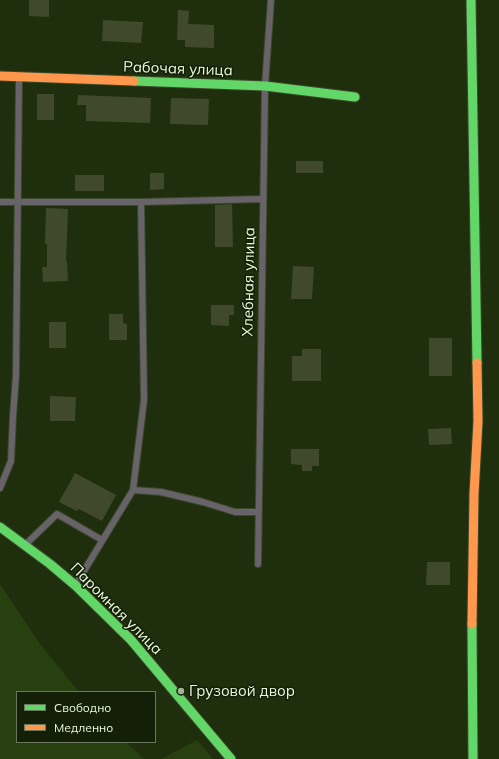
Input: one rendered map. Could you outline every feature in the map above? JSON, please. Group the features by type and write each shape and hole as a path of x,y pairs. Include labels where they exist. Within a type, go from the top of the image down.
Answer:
{"street":[{"path":"472,0 478,421 474,494 472,598 473,759"},
{"name":"Рабочая улица","path":"0,76 19,78 265,86 355,97"},
{"name":"Паромная улица","path":"0,527 50,564 76,586 131,640 231,759"}],"lane":[{"name":"Хлебная улица","path":"258,564 265,86 271,0"},
{"path":"0,488 11,461 16,375 19,78"},
{"path":"0,202 141,202 263,199"},
{"path":"76,586 133,490 144,400 141,202"},
{"path":"133,490 161,492 203,502 235,512 259,512"},
{"path":"24,546 57,514 102,540"}],"shaded area":[{"path":"0,584 40,644 78,691 16,691 16,743 127,743 144,759 0,759"},
{"name":"Грузовой двор","path":"197,740 213,759 161,759"}],"building":[{"path":"29,0 49,0 49,17 29,16"},
{"path":"178,10 189,11 188,24 214,25 214,48 185,47 185,40 177,40"},
{"path":"103,20 143,22 141,43 102,41"},
{"path":"37,94 54,94 54,120 37,120"},
{"path":"78,95 151,98 150,123 86,121 86,105 77,105"},
{"path":"171,98 209,99 208,125 170,124"},
{"path":"296,161 323,161 323,173 296,173"},
{"path":"150,173 164,173 164,189 150,190"},
{"path":"75,175 104,175 104,191 75,191"},
{"path":"232,204 233,247 215,247 215,205"},
{"path":"46,208 68,209 66,261 68,281 43,282 42,267 47,267 47,244 45,244"},
{"path":"293,266 314,267 312,299 291,299"},
{"path":"211,305 234,305 234,315 229,315 229,326 211,325"},
{"path":"109,314 123,314 123,323 127,324 127,340 109,340"},
{"path":"49,322 66,322 66,348 49,348"},
{"path":"429,338 452,338 452,376 429,376"},
{"path":"302,349 321,349 321,381 292,381 292,356 302,356"},
{"path":"50,396 76,397 75,421 50,421"},
{"path":"451,428 452,444 429,445 428,429"},
{"path":"291,449 319,449 319,466 312,466 312,471 302,471 302,465 291,464"},
{"path":"75,473 116,495 102,521 79,509 77,511 59,502"},
{"path":"427,562 450,562 450,585 426,585"}],"traffic: fast":[{"path":"471,0 477,363"},
{"path":"134,81 265,86 355,97"},
{"path":"0,527 50,564 76,586 131,640 231,759"},
{"path":"472,624 473,759"}],"traffic: slow":[{"path":"0,76 134,81"},
{"path":"472,624 474,494 478,421 477,363"}],"place":[{"name":"Грузовой двор","path":"181,691"}]}
